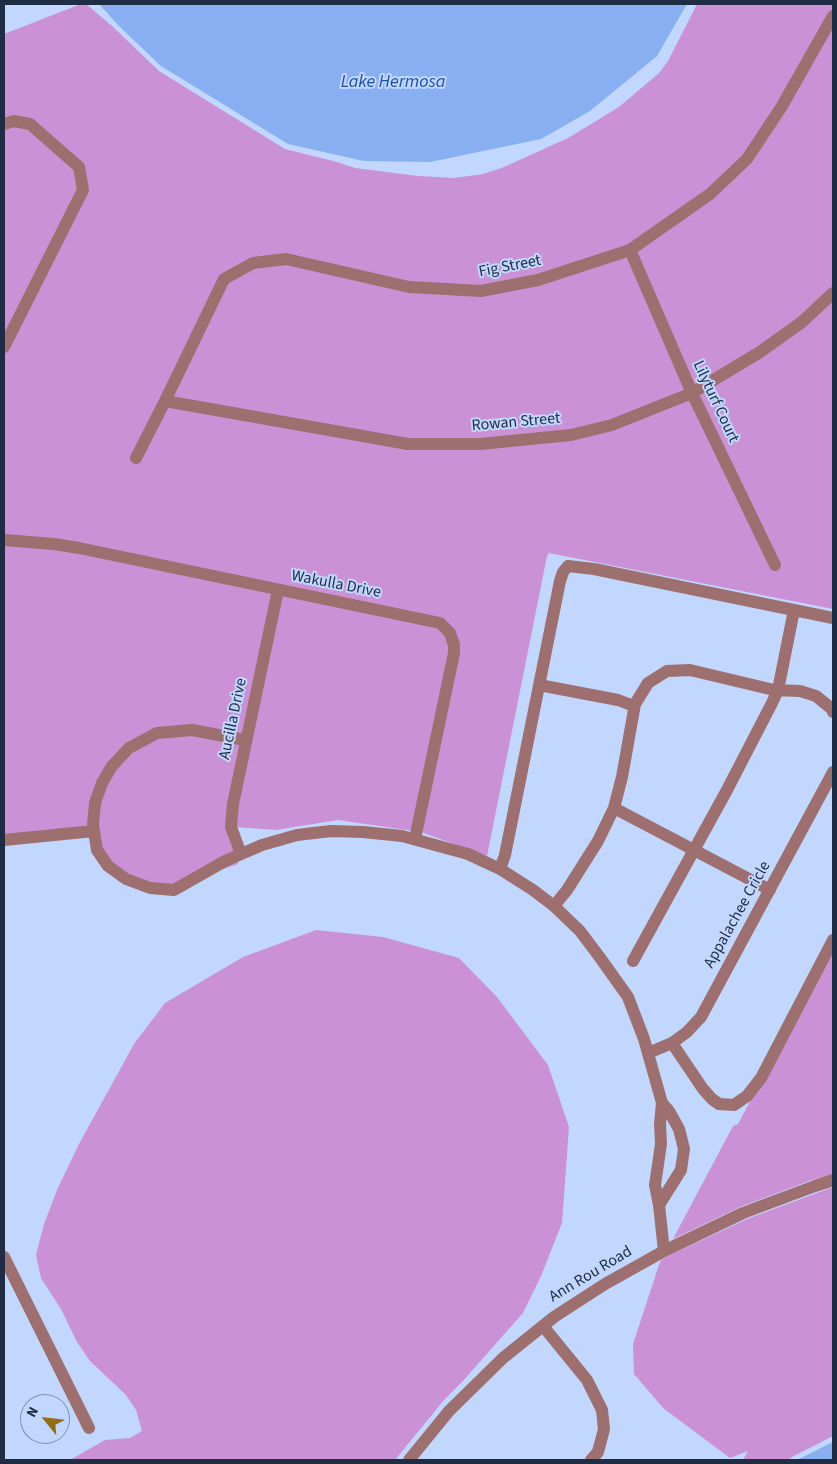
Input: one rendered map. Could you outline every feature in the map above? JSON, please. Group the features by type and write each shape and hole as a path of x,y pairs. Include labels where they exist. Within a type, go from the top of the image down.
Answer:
{"street":[{"name":"Fig Street","path":"136,458 224,279 253,263 286,259 409,287 481,291 538,280 630,250 710,194 747,159 782,106 833,16"},
{"path":"4,124 14,121 30,124 79,167 83,190 4,346"},
{"name":"Lilyturf Court","path":"630,250 692,392 775,565"},
{"name":"Rowan Street","path":"165,402 408,444 480,444 571,435 612,425 692,392 760,352 802,322 833,293"},
{"name":"Wakulla Drive","path":"4,540 79,548 278,590 434,620 443,625 450,633 454,653 415,839"},
{"path":"500,869 560,581 563,572 568,566 594,569 833,618"},
{"name":"Aucilla Drive","path":"241,854 232,827 233,804 278,590"},
{"path":"634,961 727,790 778,690 794,610"},
{"path":"554,906 566,892 598,841 614,808 622,777 634,706 648,683 667,671 690,670 778,690 800,691 816,696 833,712"},
{"path":"539,685 618,700 634,706"},
{"path":"246,740 192,730 157,733 129,748 112,766 102,783 95,803 94,831 97,850 108,866 126,879 150,888 174,890 241,854 262,845 297,835 331,831 402,836 468,854 500,869 533,890 554,906 580,931 628,996 648,1053 662,1103 661,1140 655,1185 664,1251"},
{"name":"Appalachee Cricle","path":"648,1053 672,1043 687,1032 701,1017 833,772"},
{"path":"614,808 770,890"},
{"path":"4,840 94,831"},
{"path":"672,1043 703,1089 712,1099 719,1104 734,1105 747,1096 761,1078 833,940"},
{"path":"659,1205 681,1170 684,1149 679,1128 662,1103"},
{"path":"661,1140 681,1138"},
{"name":"Ann Rou Road","path":"409,1460 449,1412 503,1358 554,1317 606,1284 664,1251 743,1213 833,1180"},
{"path":"4,1257 89,1428"},
{"path":"544,1326 587,1380 602,1410 604,1429 598,1452 591,1460"}],"shaded area":[{"path":"81,4 86,4 111,25 159,71 285,149 355,168 418,176 454,178 483,174 504,167 568,138 619,107 659,73 668,61 697,4 833,4 833,609 549,553 487,856 421,832 338,820 276,830 235,827 238,864 155,892 118,877 90,833 4,836 4,34"},
{"path":"316,930 383,937 459,958 497,997 548,1065 569,1127 562,1223 541,1276 523,1313 444,1400 395,1460 70,1460 105,1440 130,1438 142,1431 136,1410 126,1395 90,1361 77,1342 61,1309 41,1278 36,1255 44,1224 57,1190 79,1144 134,1044 165,1003 243,957"},
{"path":"833,946 833,1174 740,1207 673,1239 733,1126 738,1124"},
{"path":"833,1187 833,1436 788,1460 743,1460 748,1451 730,1458 663,1408 634,1374 633,1344 659,1265 661,1260 668,1256 747,1219"}],"water":[{"name":"Lake Hermosa","path":"99,4 687,4 657,56 590,111 541,139 430,162 364,161 288,144 161,66"},
{"path":"833,1442 833,1460 797,1460"}]}
